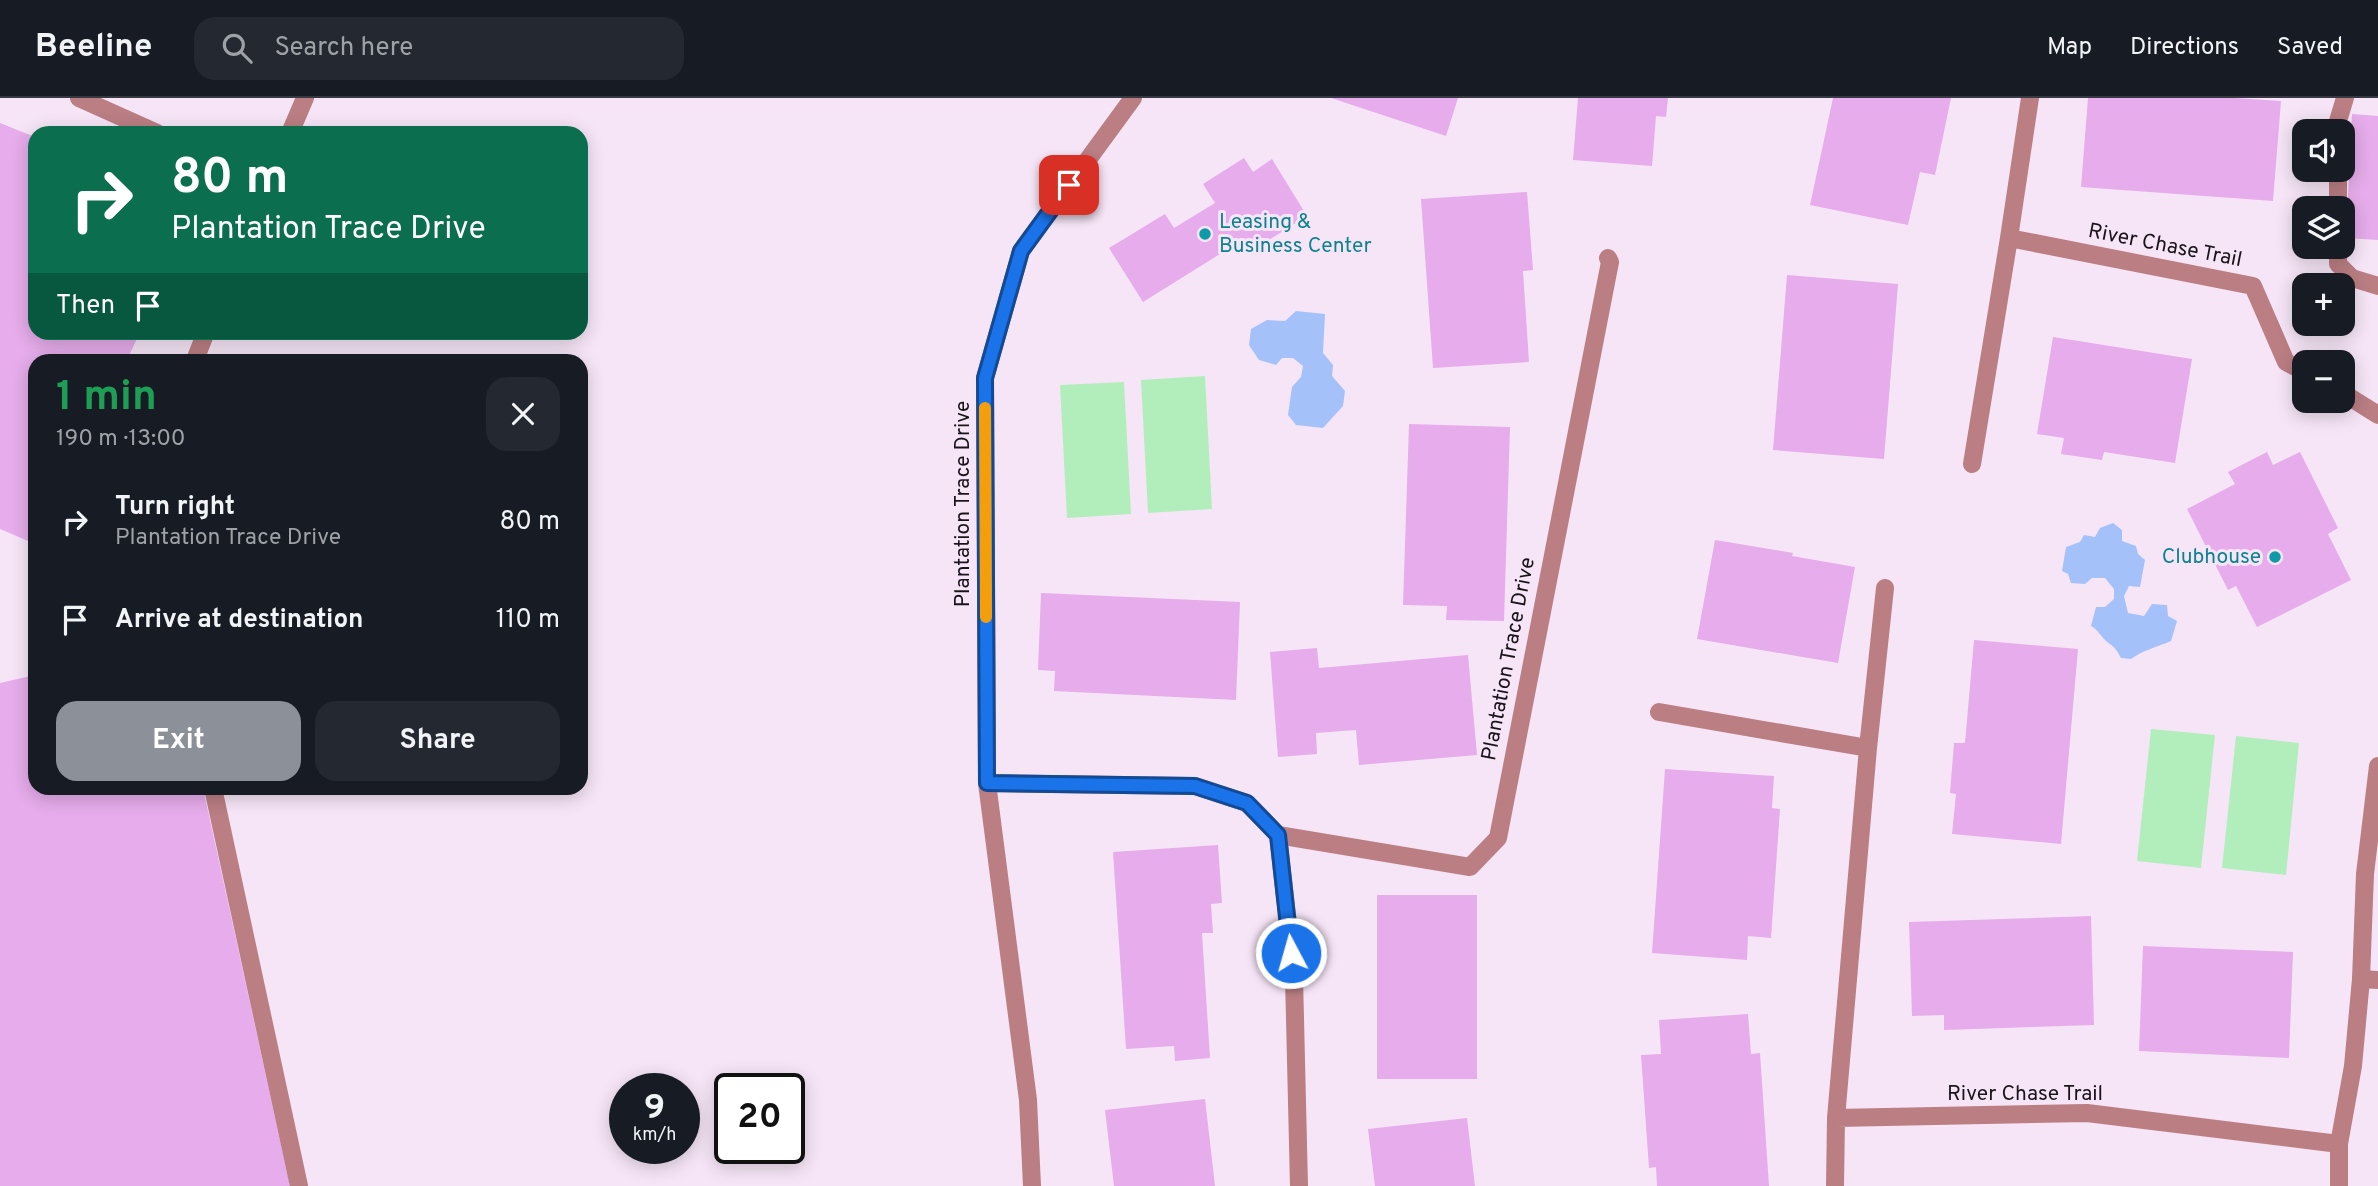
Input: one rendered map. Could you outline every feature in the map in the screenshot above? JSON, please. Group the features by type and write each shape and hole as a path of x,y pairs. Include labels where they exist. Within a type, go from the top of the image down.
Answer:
{"street":[{"path":"79,98 141,126"},
{"path":"293,126 306,98"},
{"name":"Plantation Trace Drive","path":"1032,1186 1028,1100 987,783 985,378 1021,251 1133,98"},
{"path":"1972,464 2030,98"},
{"path":"2339,119 2344,98"},
{"name":"River Chase Trail","path":"2009,238 2253,286 2286,362 2292,365"},
{"name":"Plantation Trace Drive","path":"1278,835 1470,867 1497,838 1610,262 1608,258"},
{"path":"2338,259 2338,264 2353,278 2378,286"},
{"path":"2355,401 2378,415"},
{"path":"1835,1186 1836,1118 1868,748 1885,588"},
{"path":"1660,712 1868,748"},
{"path":"2339,1186 2339,1144 2370,979 2365,874 2378,766"},
{"path":"987,783 1195,786 1247,803 1278,835 1294,977 1299,1186"},
{"path":"215,795 299,1186"},
{"name":"River Chase Trail","path":"1836,1118 2087,1114 2339,1144"}],"green space":[{"path":"1205,376 1212,509 1148,513 1141,380"},
{"path":"1124,382 1131,514 1067,518 1060,385"},
{"path":"2151,729 2215,735 2201,868 2137,861"},
{"path":"2236,736 2299,743 2286,875 2222,868"}],"water":[{"path":"1296,311 1325,314 1323,353 1333,365 1332,376 1345,391 1343,406 1323,428 1296,425 1288,415 1292,387 1301,377 1303,366 1293,358 1282,358 1276,365 1259,360 1249,345 1251,329 1267,320 1285,321"},
{"path":"2113,523 2122,530 2122,541 2136,546 2138,554 2145,560 2140,587 2129,586 2124,596 2128,613 2144,616 2152,604 2167,605 2168,616 2177,621 2171,641 2131,659 2121,658 2091,626 2096,607 2105,607 2114,599 2114,589 2105,578 2092,578 2085,584 2071,583 2068,574 2062,571 2066,547 2080,542 2084,535 2095,537 2100,528"}],"building":[{"path":"1331,98 1458,98 1446,136"},
{"path":"1578,98 1668,98 1666,117 1656,116 1652,166 1573,160"},
{"path":"1833,98 1951,98 1935,175 1920,172 1908,225 1810,205"},
{"path":"2088,98 2235,98 2281,101 2273,201 2081,187"},
{"path":"2352,114 2378,116 2378,240 2355,239 2355,196 2348,196 2349,182 2355,182 2355,119 2352,119"},
{"path":"0,123 28,134 28,340 136,340 130,354 28,354 28,541 0,529"},
{"name":"Leasing & Business Center","path":"1244,158 1253,172 1272,159 1307,216 1251,251 1244,239 1143,302 1109,248 1165,214 1174,228 1215,203 1203,184"},
{"path":"1527,192 1533,270 1523,271 1529,362 1433,368 1421,199"},
{"path":"1787,275 1898,284 1884,459 1773,450"},
{"path":"2053,337 2192,359 2175,463 2104,452 2102,460 2061,454 2064,438 2037,434"},
{"path":"1409,424 1510,427 1504,621 1446,620 1447,606 1403,605"},
{"name":"Clubhouse","path":"2267,452 2273,465 2300,452 2338,528 2328,534 2351,580 2257,627 2236,586 2228,590 2187,509 2235,484 2228,472"},
{"path":"1715,540 1855,567 1838,663 1697,639"},
{"path":"1041,593 1240,602 1236,700 1054,691 1055,671 1038,670"},
{"path":"1974,640 2078,649 2061,844 1952,834 1956,794 1950,793 1954,743 1965,743"},
{"path":"1317,648 1319,668 1468,655 1477,755 1359,765 1356,730 1316,733 1317,754 1278,757 1270,652"},
{"path":"28,677 28,795 205,795 290,1186 0,1186 0,683"},
{"path":"1665,769 1774,776 1772,808 1780,809 1771,938 1748,936 1747,960 1652,953"},
{"path":"1218,845 1222,903 1211,904 1213,933 1202,933 1210,1058 1175,1061 1174,1046 1126,1049 1113,852"},
{"path":"1377,895 1477,895 1477,1079 1377,1079"},
{"path":"2091,916 2094,1025 1944,1030 1944,1015 1912,1016 1909,922"},
{"path":"2143,946 2293,952 2289,1058 2139,1051"},
{"path":"1748,1014 1751,1054 1760,1053 1769,1186 1657,1186 1656,1167 1649,1168 1641,1055 1661,1054 1659,1020"},
{"path":"1205,1099 1215,1186 1114,1186 1105,1110"},
{"path":"1467,1118 1475,1186 1375,1186 1368,1129"}],"slow traffic":[{"path":"985,408 986,617"}],"place":[{"name":"Leasing & Business Center","path":"1205,234"},
{"name":"Clubhouse","path":"2275,557"}],"route":[{"path":"1069,185 1021,251 985,378 987,783 1195,786 1247,803 1278,835 1291,953"}]}
